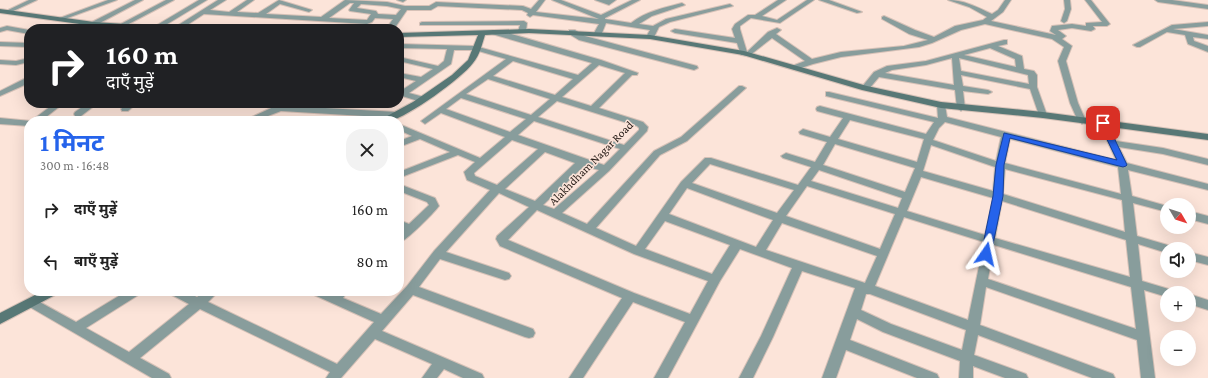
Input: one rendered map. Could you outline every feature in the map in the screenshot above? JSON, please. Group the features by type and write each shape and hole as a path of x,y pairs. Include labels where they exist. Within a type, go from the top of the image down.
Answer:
{"street":[{"path":"3,12 34,0"},
{"path":"60,19 114,0"},
{"path":"91,23 140,0"},
{"path":"125,24 171,0"},
{"path":"163,24 204,0"},
{"path":"183,24 223,0"},
{"path":"230,14 251,0"},
{"path":"394,7 402,0"},
{"path":"393,24 398,17 409,8 424,0"},
{"path":"508,7 515,0"},
{"path":"523,27 532,11 542,0"},
{"path":"558,0 602,20"},
{"path":"598,0 608,3 613,0"},
{"path":"598,33 602,20 637,0"},
{"path":"758,16 783,0"},
{"path":"778,22 811,0"},
{"path":"822,0 859,12"},
{"path":"951,0 971,6 988,20 1059,39 1068,46 1062,61 1074,103 1082,121"},
{"path":"795,68 810,61 851,53 895,50 930,42 959,28 988,20 1001,10 1008,0"},
{"path":"1064,21 1068,9 1067,0"},
{"path":"1059,39 1062,36 1054,31 1055,28 1072,26 1091,29 1088,24 1106,24 1088,0"},
{"path":"1158,0 1208,7"},
{"path":"321,20 349,1 387,4 394,7 409,8 431,8 436,4 456,3 508,7 532,11 538,14 602,20 654,28"},
{"path":"258,16 279,2 309,10"},
{"path":"203,12 321,20 370,21 376,13 352,10 359,2"},
{"path":"633,25 641,18 651,13 682,5"},
{"path":"1191,5 1208,14"},
{"path":"650,37 654,28 662,22 680,16 730,6"},
{"path":"3,12 95,24"},
{"path":"373,16 398,17"},
{"path":"747,53 740,41 737,25 750,16 758,16 778,22"},
{"path":"884,18 912,32 934,39"},
{"path":"747,53 779,28 780,25 778,22"},
{"path":"422,24 523,27 650,37 747,53 865,88 941,105 1043,115 1208,137"},
{"path":"1137,45 1174,26 1187,24 1208,24"},
{"path":"404,35 495,32 523,27"},
{"path":"0,30 7,28 24,32"},
{"path":"1165,30 1208,37"},
{"path":"675,31 740,41"},
{"path":"260,116 280,108 397,115 461,72 471,60 482,32"},
{"path":"495,32 633,73 592,109"},
{"path":"572,32 582,38 694,68"},
{"path":"771,34 810,61"},
{"path":"1188,34 1191,42 1208,50"},
{"path":"4,44 24,35"},
{"path":"865,88 877,74 890,68 926,64 1004,42"},
{"path":"4,44 24,45"},
{"path":"990,45 1019,58 1020,70"},
{"path":"404,46 475,48 579,78"},
{"path":"404,91 448,62 451,48"},
{"path":"955,56 1033,74 1033,87 1043,115"},
{"path":"955,56 961,108"},
{"path":"425,121 511,59"},
{"path":"404,60 435,67 437,70"},
{"path":"0,62 16,63 24,61"},
{"path":"555,214 469,176 469,172 598,62"},
{"path":"956,72 1033,87"},
{"path":"877,74 988,92"},
{"path":"404,75 423,80"},
{"name":"Alakhdham Nagar Road","path":"486,76 558,97 643,126 643,131 606,169 555,214 638,251 715,278"},
{"path":"0,94 24,82"},
{"path":"589,229 657,153 684,139 742,88"},
{"path":"404,94 421,100"},
{"path":"829,94 1006,135 1208,187"},
{"path":"460,95 625,148"},
{"path":"829,378 854,312 883,254 919,169 929,140 941,120 941,105"},
{"path":"41,116 53,108"},
{"path":"78,114 87,108"},
{"path":"820,109 929,140 1000,165 1160,207"},
{"path":"440,110 582,162 606,169"},
{"path":"758,252 779,218 834,141 848,116"},
{"path":"0,121 24,123"},
{"path":"1103,123 1114,143 1123,165 1133,239 1148,378"},
{"path":"404,128 482,162"},
{"path":"803,132 1160,247"},
{"path":"966,378 967,358 998,196 1000,165 1006,135"},
{"path":"404,142 420,136"},
{"path":"1114,143 1208,162"},
{"path":"185,296 336,374 382,320 411,289 438,254 498,189 544,148"},
{"path":"404,173 458,152"},
{"path":"786,156 908,196"},
{"path":"638,251 685,184 708,160 901,212 989,240 1160,291"},
{"path":"582,162 501,239 504,243 630,296 693,320"},
{"path":"685,184 883,254"},
{"path":"404,189 434,203 433,208 404,235"},
{"path":"663,216 758,252 865,288 973,327 1108,378"},
{"path":"1196,217 1208,220"},
{"path":"404,226 411,229"},
{"path":"661,378 715,278 737,244"},
{"path":"438,254 505,276"},
{"path":"1196,258 1208,261"},
{"path":"746,378 767,337 799,266"},
{"path":"981,281 1143,337"},
{"path":"411,289 529,333"},
{"path":"0,319 44,296"},
{"path":"76,328 128,296"},
{"path":"130,359 206,296"},
{"path":"340,296 382,320"},
{"path":"576,378 630,296"},
{"path":"1196,301 1208,305"},
{"path":"32,303 164,378"},
{"path":"854,312 887,328 1021,378"},
{"path":"372,332 477,378"},
{"path":"843,343 932,378"},
{"path":"429,378 442,362"}],"route":[{"path":"986,254 998,196 1000,165 1006,135 1123,165 1114,143 1103,123"}]}
